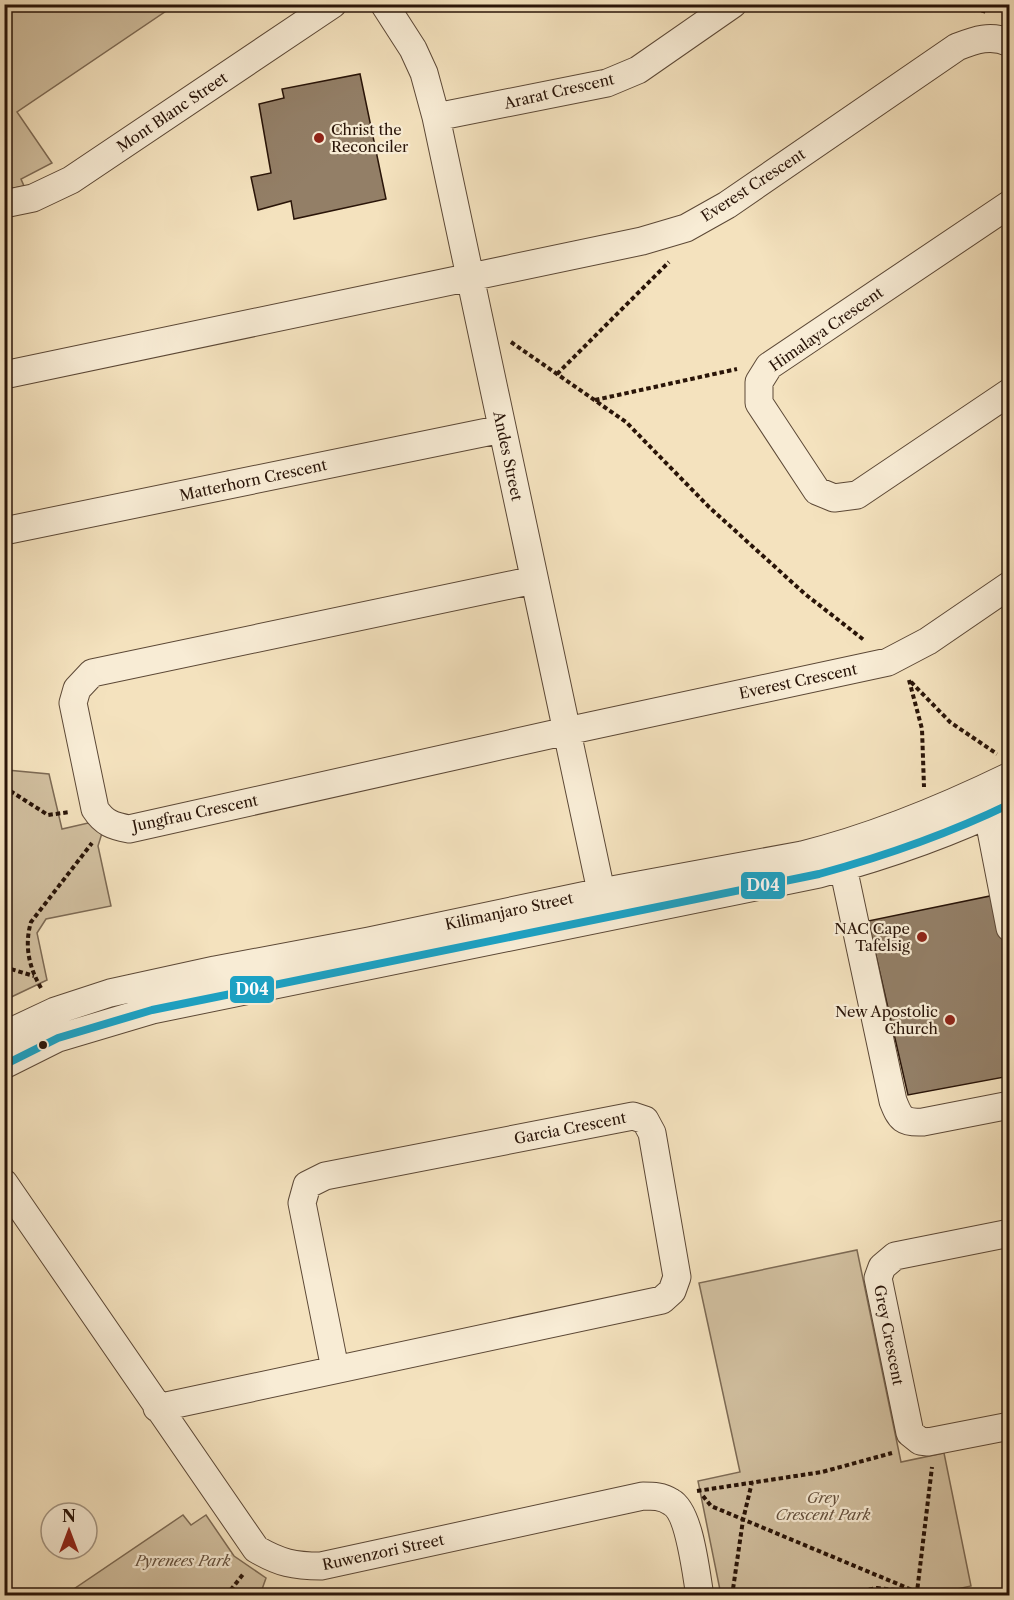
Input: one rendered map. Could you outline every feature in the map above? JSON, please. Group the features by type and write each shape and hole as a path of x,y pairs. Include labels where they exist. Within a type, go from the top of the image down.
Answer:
{"street":[{"name":"Mont Blanc Street","path":"4,204 33,198 71,180 333,4"},
{"name":"Andes Street","path":"384,4 413,49 424,73 436,117 604,904"},
{"name":"Ararat Crescent","path":"436,117 607,83 638,70 733,4"},
{"name":"Everest Crescent","path":"470,278 642,241 687,228 727,205 957,47 976,39 987,38 998,38 1010,43"},
{"name":"Himalaya Crescent","path":"1010,204 769,366 759,382 759,403 817,491 834,498 857,495 1010,392"},
{"path":"4,375 470,278"},
{"name":"Matterhorn Crescent","path":"4,531 502,429"},
{"path":"99,815 73,703 77,688 92,673 534,580"},
{"name":"Everest Crescent","path":"567,730 888,662 928,641 1010,585"},
{"name":"Jungfrau Crescent","path":"99,815 115,827 129,829 567,730"},
{"name":"Kilimanjaro Street","path":"4,1065 58,1038 152,1010 832,848 948,806 1005,766"},
{"path":"999,809 1010,928"},
{"name":"Kilimanjaro Street","path":"4,1035 55,1011 110,993 215,970 369,941 843,867 905,849 999,809"},
{"path":"843,867 897,1113 903,1120 923,1122 1010,1105"},
{"name":"Garcia Crescent","path":"157,1408 662,1300 672,1292 677,1277 652,1133 645,1120 633,1116 325,1176 307,1185 303,1203 335,1369"},
{"name":"Ruwenzori Street","path":"4,1183 256,1549 276,1561 297,1566 321,1566 643,1496 658,1496"},
{"name":"Grey Crescent","path":"935,1441 920,1441 907,1427 878,1284 880,1272 888,1260 895,1256 1010,1233"},
{"path":"935,1441 1010,1426"},
{"path":"658,1496 673,1502 684,1518 700,1596"}],"path":[{"path":"982,14 985,4"},
{"path":"557,374 674,256 687,228"},
{"path":"509,341 626,422 709,507 805,594 871,646"},
{"path":"595,400 744,368"},
{"path":"901,674 950,722 1005,766"},
{"path":"910,681 922,729 925,791"},
{"path":"4,787 48,815 99,815 99,834 31,922 26,937 28,957 34,976 45,994"},
{"path":"4,967 34,976"},
{"path":"658,1496 822,1472 935,1441 918,1594"},
{"path":"732,1596 743,1520 752,1482"},
{"path":"699,1490 711,1506 918,1594"},
{"path":"832,1596 877,1588 918,1594"}],"green space":[{"path":"4,5 175,5 17,112 52,163 21,179 24,186 5,190"},
{"path":"4,759 7,770 49,774 62,829 88,823 102,833 98,846 111,906 46,919 37,933 47,980 5,1000"},
{"name":"Grey Crescent Park","path":"857,1250 901,1462 944,1453 971,1586 957,1589 958,1596 721,1595 698,1481 740,1472 699,1283"},
{"name":"Pyrenees Park","path":"183,1515 191,1525 206,1515 234,1556 266,1578 260,1595 65,1595"}],"building":[{"name":"Christ the Reconciler","path":"360,74 386,199 294,219 291,201 258,210 251,177 271,173 259,104 284,98 282,89"},
{"name":"New Apostolic Church","path":"995,895 1010,964 1010,1076 908,1095 868,921"}],"transit line":[{"name":"D04","path":"4,1065 58,1038 152,1010 819,874 916,843 1010,804"}],"place":[{"name":"Christ the Reconciler","path":"319,138"},
{"name":"NAC Cape Tafelsig","path":"922,937"},
{"name":"New Apostolic Church","path":"950,1020"}]}
